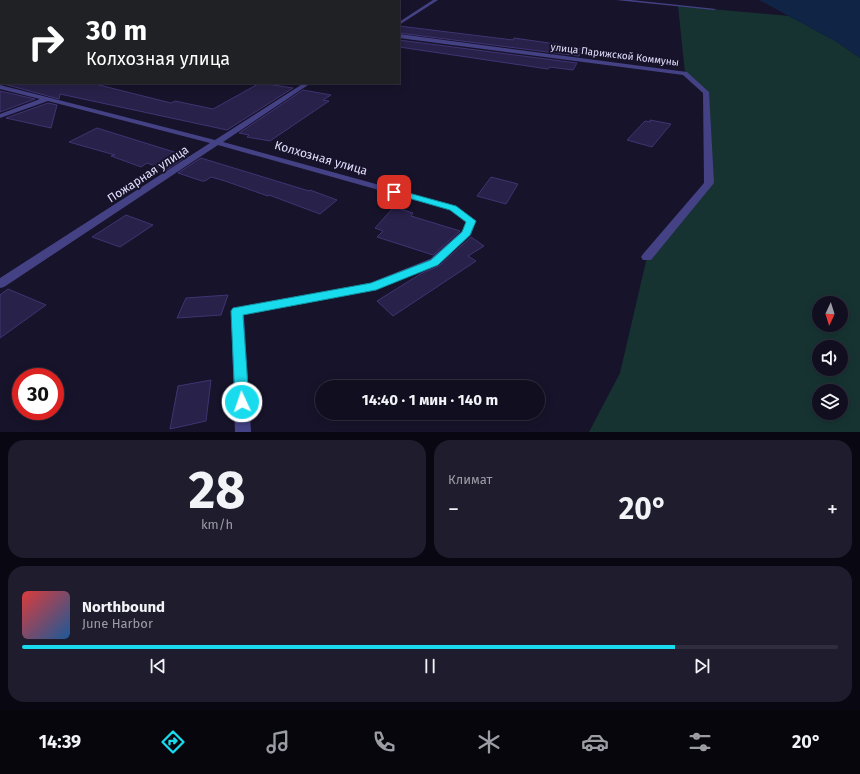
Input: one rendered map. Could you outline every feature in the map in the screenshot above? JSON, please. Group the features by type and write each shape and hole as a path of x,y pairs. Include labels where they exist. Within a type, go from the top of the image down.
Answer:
{"street":[{"path":"400,23 436,0"},
{"path":"618,0 714,9"},
{"name":"улица Парижской Коммуны","path":"400,36 685,73 696,82 706,92 709,183 647,257"},
{"name":"Пожарная улица","path":"0,284 306,84"},
{"name":"Колхозная улица","path":"0,87 45,100 218,142 453,208 471,221 467,233 434,262 372,287 237,311 243,432"},
{"path":"0,116 45,100"}],"green space":[{"path":"678,6 789,16 837,42 860,58 860,432 589,432 620,373 647,257 709,183 706,92 685,73"}],"water":[{"path":"759,0 860,0 860,58 837,42"}],"building":[{"path":"400,26 513,40 514,38 563,45 562,47 582,49 579,56 400,33"},
{"path":"400,40 577,63 573,70 550,67 548,69 400,47"},
{"path":"4,84 95,84 171,103 175,101 213,109 258,84 293,88 227,130 60,94 59,99"},
{"path":"303,90 331,95 323,100 329,101 270,141 247,137 249,135 239,133"},
{"path":"0,91 35,99 0,112"},
{"path":"48,103 57,105 51,128 6,118"},
{"path":"650,120 671,124 652,147 627,140 645,121 650,122"},
{"path":"97,128 187,156 166,170 147,163 141,167 111,156 115,155 69,142"},
{"path":"201,158 309,191 310,190 337,200 320,214 269,195 268,196 222,180 211,177 205,181 202,181 178,173"},
{"path":"491,177 518,184 506,204 477,196"},
{"path":"394,207 413,213 411,216 460,231 433,255 377,237 383,231 375,228"},
{"path":"126,215 153,225 120,247 92,237"},
{"path":"471,237 484,246 468,256 476,261 393,316 377,301 422,273 439,266"},
{"path":"8,289 46,305 0,338 0,295"},
{"path":"228,295 221,315 177,318 186,298"},
{"path":"211,380 206,421 170,429 178,386"}],"route":[{"path":"242,402 237,311 372,287 434,262 467,233 471,221 453,208 394,192"}]}
